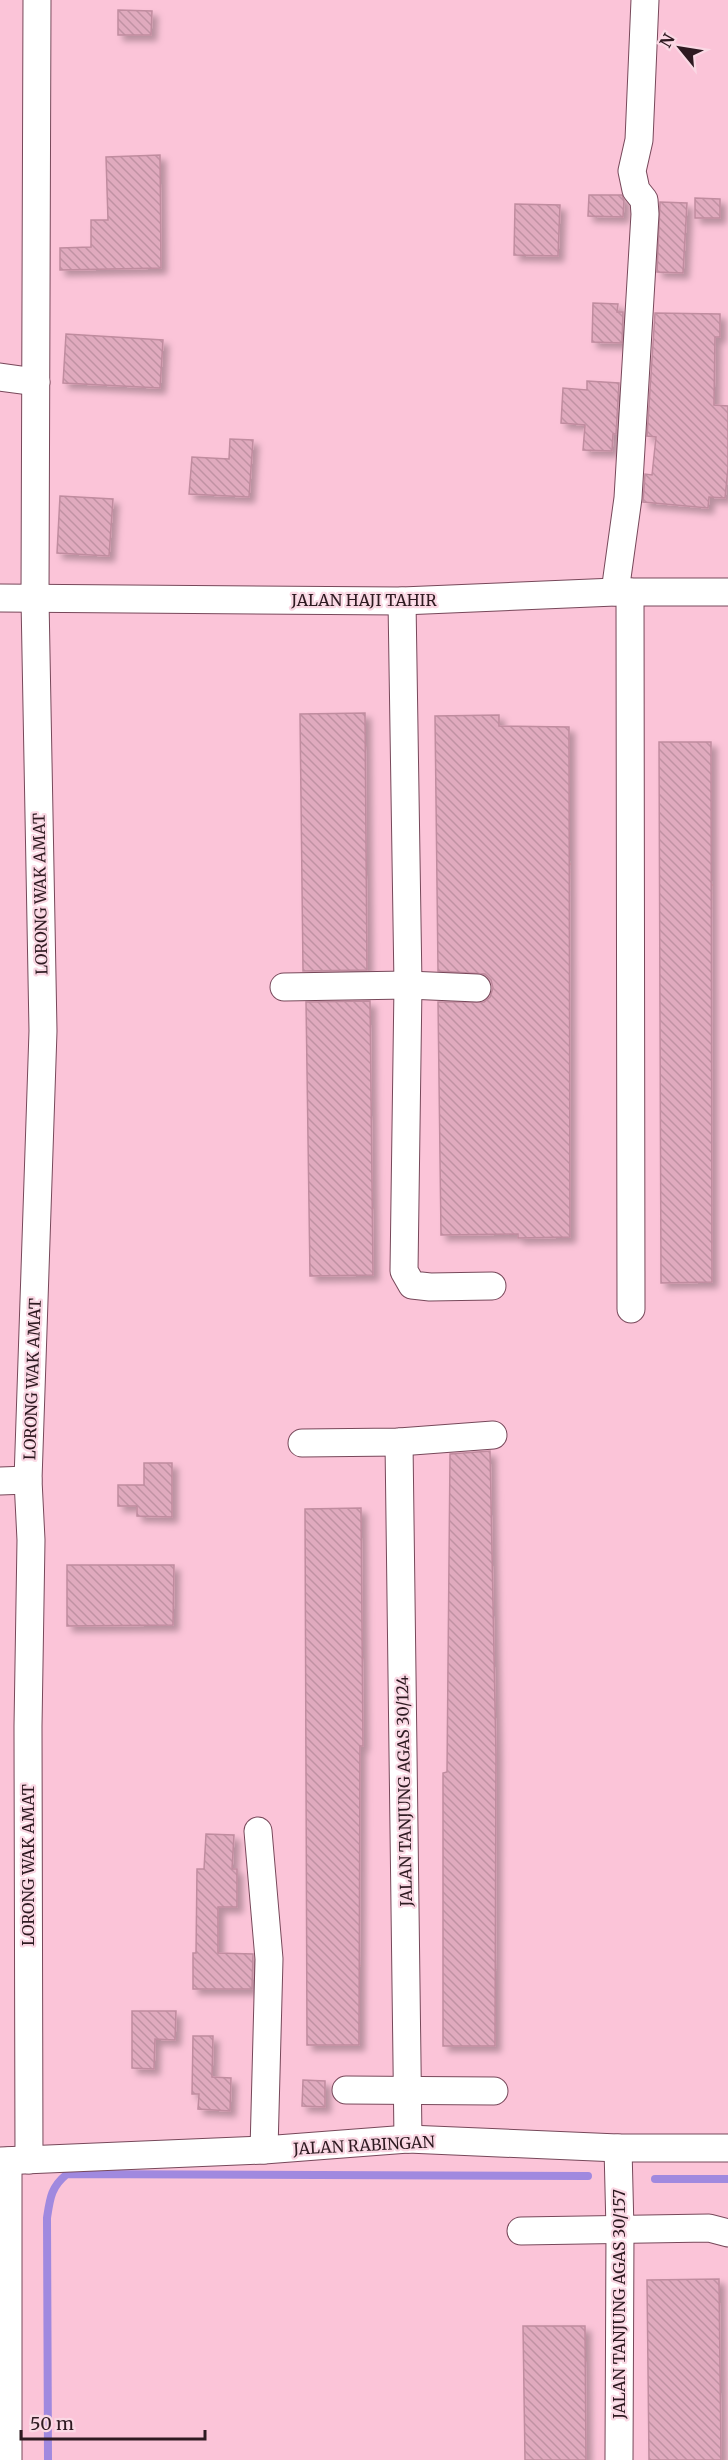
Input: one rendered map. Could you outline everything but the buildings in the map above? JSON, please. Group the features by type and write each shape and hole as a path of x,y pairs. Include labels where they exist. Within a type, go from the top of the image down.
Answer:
{"street":[{"name":"LORONG WAK AMAT","path":"8,2460 12,2160 28,1726 31,1540 28,1480 43,1031 35,599 37,0"},
{"path":"631,1309 623,592 645,214 644,200 636,190 632,171 639,140 645,0"},
{"path":"0,377 36,382"},
{"name":"JALAN HAJI TAHIR","path":"0,598 402,601 623,592 728,592"},
{"path":"402,601 408,985 404,1271 412,1285 492,1286"},
{"path":"284,987 408,985 477,988"},
{"path":"302,1443 399,1442 493,1435"},
{"name":"JALAN TANJUNG AGAS 30/124","path":"399,1442 408,2139"},
{"path":"0,1481 28,1480"},
{"path":"258,1831 269,1959 264,2150"},
{"path":"346,2090 494,2091"},
{"name":"JALAN RABINGAN","path":"12,2160 264,2150 408,2139 618,2148 728,2148"},
{"name":"JALAN TANJUNG AGAS 30/157","path":"618,2148 619,2460"},
{"path":"521,2231 709,2228 728,2233"}],"waterway":[{"path":"48,2460 47,2218 52,2193 67,2174 588,2176"},
{"path":"655,2179 728,2179"}]}
